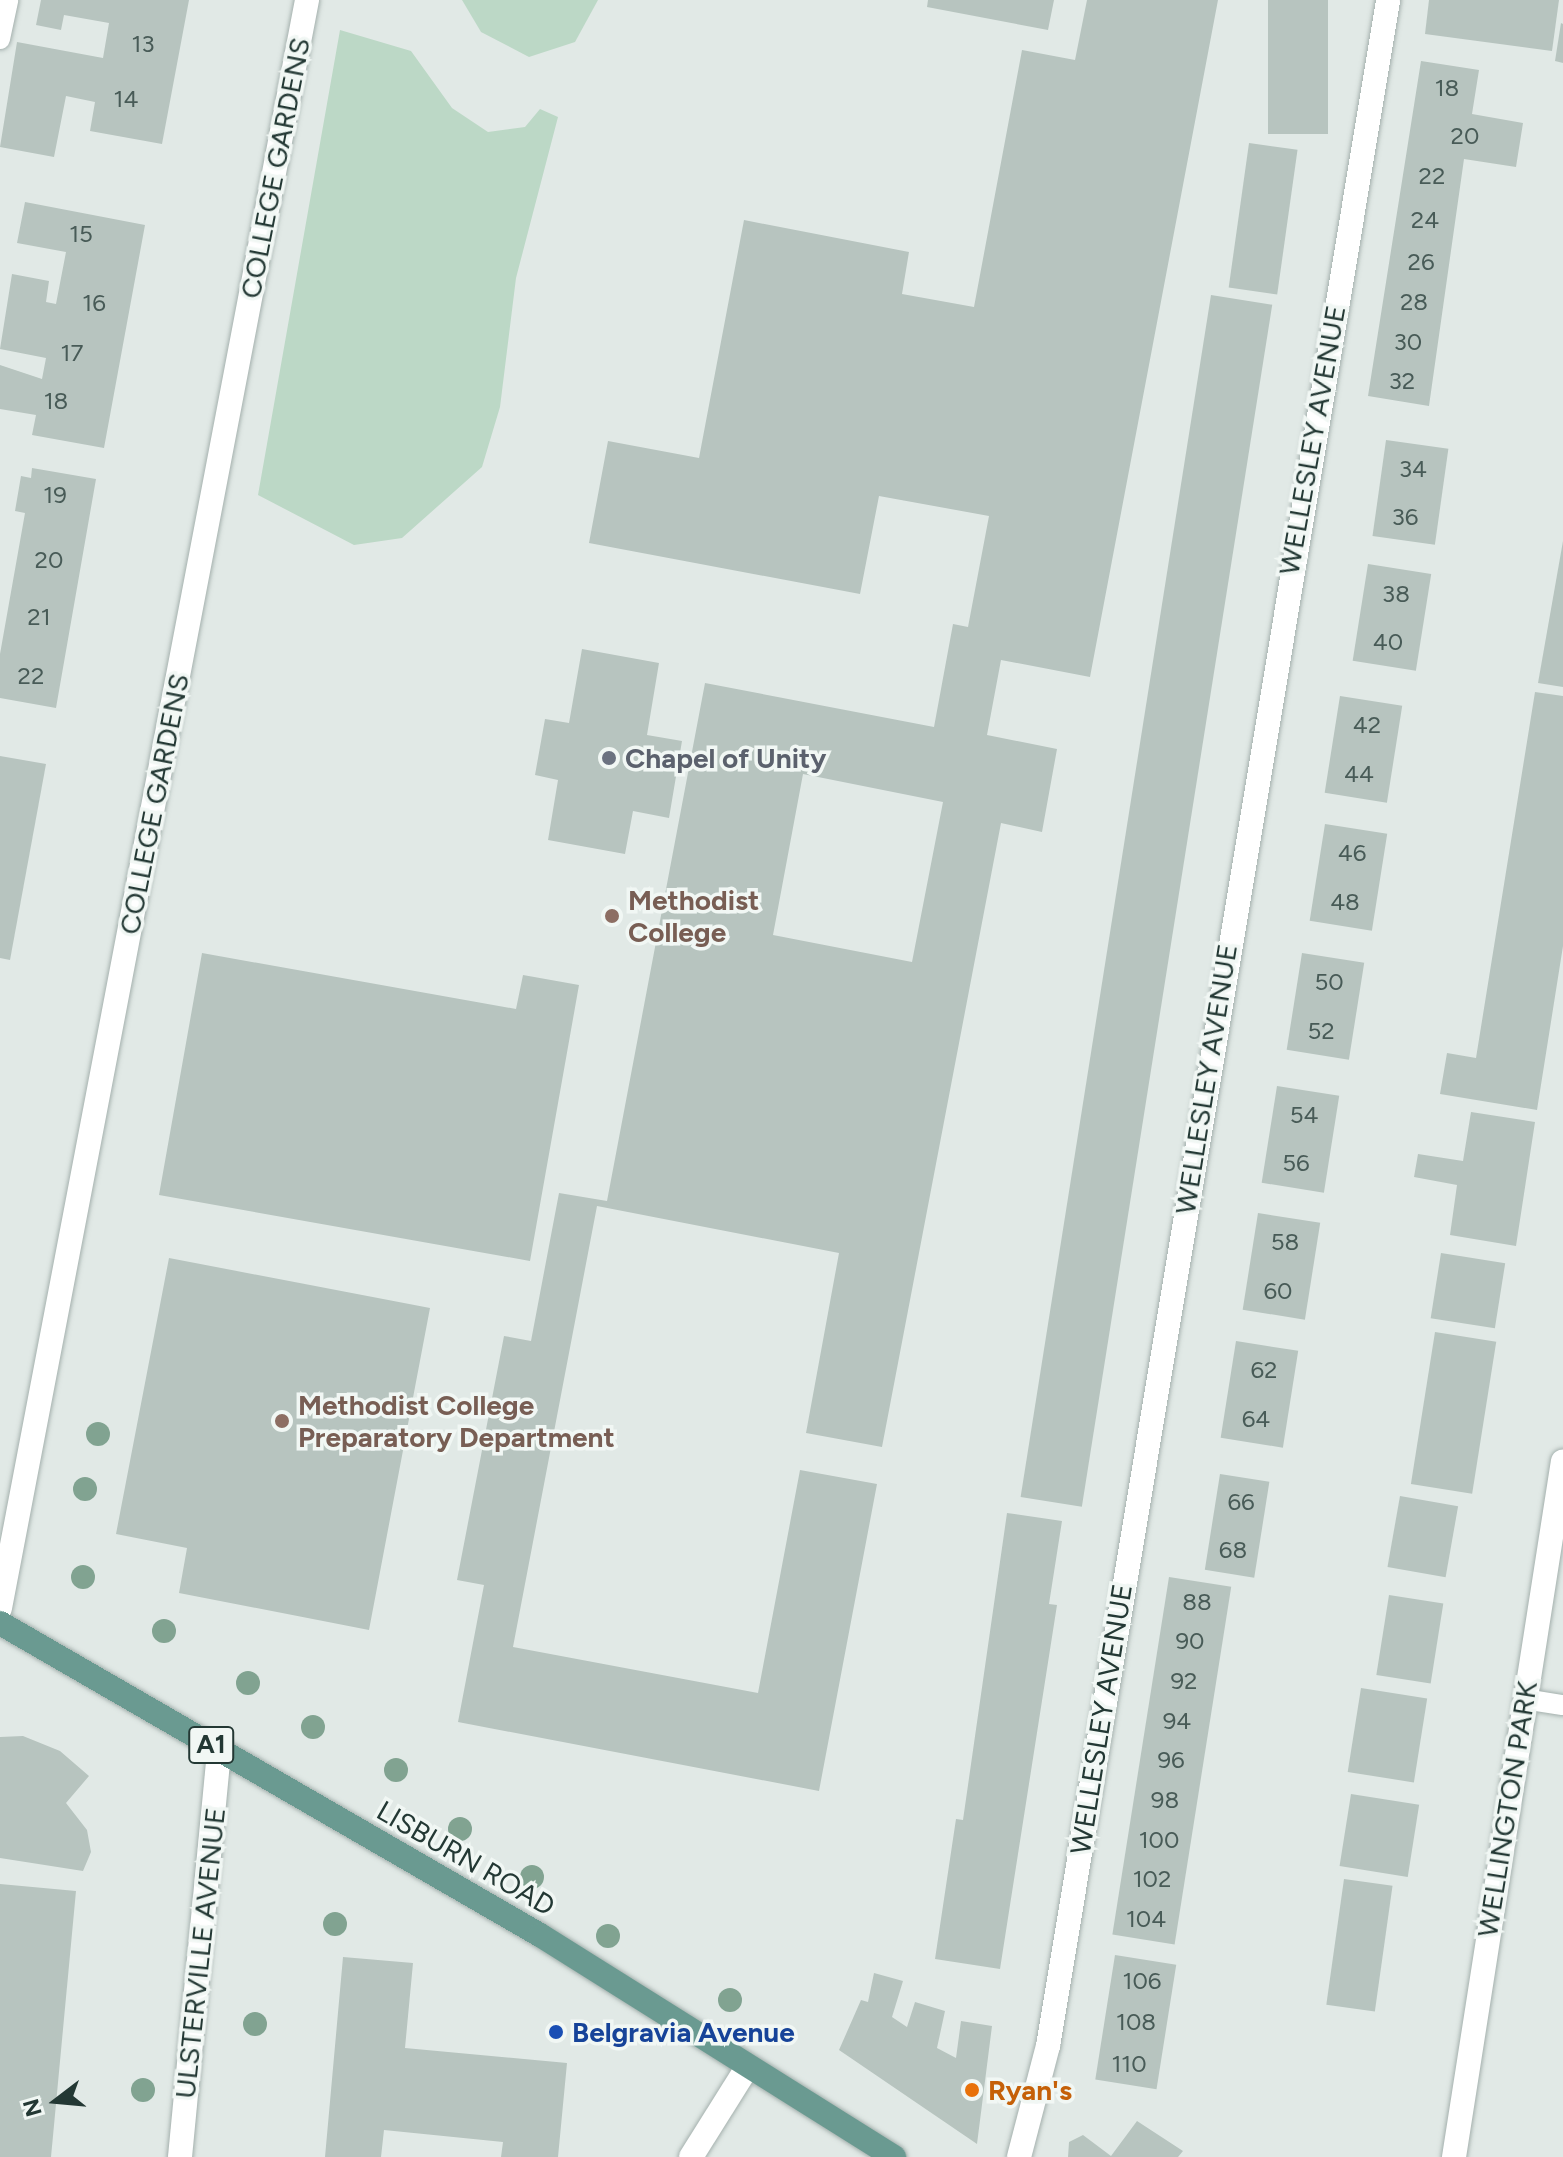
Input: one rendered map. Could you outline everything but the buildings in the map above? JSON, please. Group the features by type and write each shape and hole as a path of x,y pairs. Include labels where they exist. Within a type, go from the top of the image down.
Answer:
{"main road":[{"name":"LISBURN ROAD","path":"0,1623 219,1749 894,2157"}],"street":[{"name":"COLLEGE GARDENS","path":"0,1608 307,0"},
{"name":"WELLESLEY AVENUE","path":"1019,2157 1048,2046 1388,0"},
{"name":"WELLINGTON PARK","path":"1454,2157 1563,1461"},
{"name":"ULSTERVILLE AVENUE","path":"180,2157 219,1749"},
{"path":"691,2157 748,2066"}],"lane":[{"path":"0,39 8,0"},
{"path":"1524,1699 1563,1705"}],"green space":[{"path":"462,0 598,0 575,42 529,57 481,32"},
{"path":"340,30 411,51 452,108 488,132 525,127 540,109 558,117 516,278 500,407 482,467 402,538 354,545 258,495"}],"place":[{"name":"Chapel of Unity","path":"609,758"},
{"name":"Methodist College","path":"612,916"},
{"name":"Methodist College Preparatory Department","path":"282,1421"},
{"name":"Belgravia Avenue","path":"556,2032"},
{"name":"Ryan's","path":"972,2090"}]}
